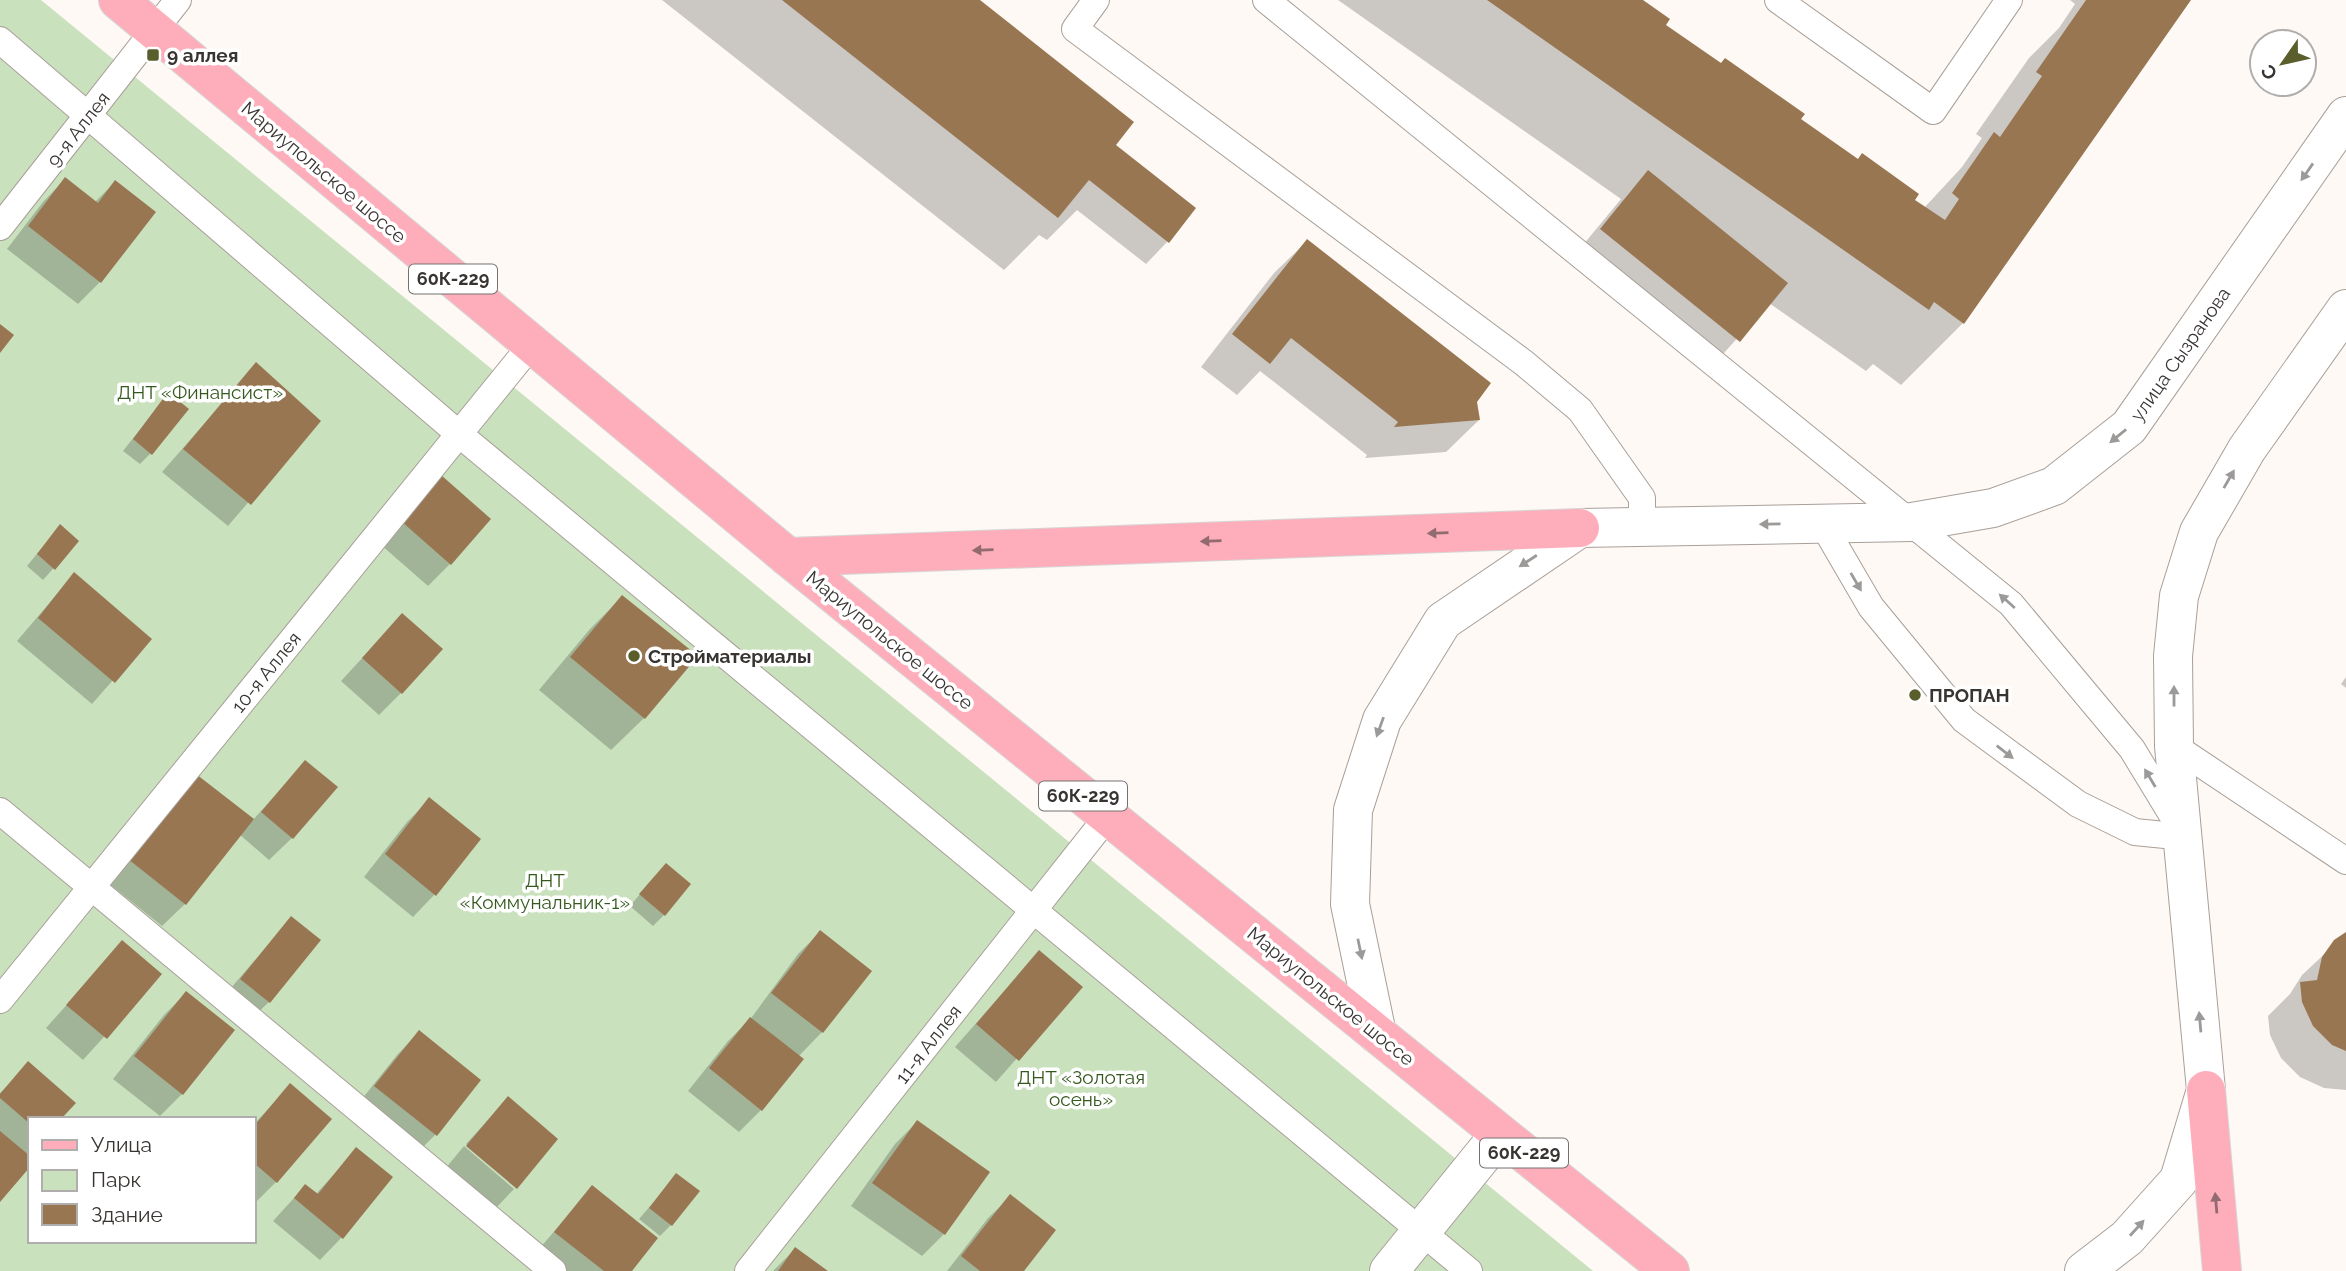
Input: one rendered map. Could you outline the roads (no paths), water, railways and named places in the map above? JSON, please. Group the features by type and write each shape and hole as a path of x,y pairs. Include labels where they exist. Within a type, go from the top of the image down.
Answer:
{"main road":[{"name":"Мариупольское шоссе","path":"118,0 789,557 1670,1271"},
{"name":"улица Сызранова","path":"1580,528 1912,522 1993,508 2054,486 2129,427 2346,116"},
{"path":"2222,1271 2185,837 2174,746 2174,656 2179,596 2199,531 2247,449 2346,309"},
{"path":"789,557 1580,528"},
{"path":"1377,1034 1350,904 1353,810 1382,720 1443,621 1580,528"},
{"path":"2084,1271 2127,1238 2179,1180 2206,1090"},
{"path":"1389,1271 1500,1134"}],"lane":[{"name":"9-я Аллея","path":"0,226 178,0"},
{"path":"1096,0 1075,29 1524,363 1580,410 1642,498 1642,528"},
{"path":"1266,0 2011,604 2132,749 2185,837"},
{"path":"1778,0 1933,111 2009,0"},
{"path":"0,40 459,434 1469,1271"},
{"name":"10-я Аллея","path":"0,1000 531,344"},
{"path":"1822,523 1871,607 1964,720 2078,804 2135,832 2185,837"},
{"path":"2174,746 2346,861"},
{"path":"0,811 554,1271"},
{"name":"11-я Аллея","path":"748,1271 1108,816"}],"place":[{"name":"9 аллея","path":"153,55"},
{"name":"Стройматериалы","path":"634,656"},
{"name":"ПРОПАН","path":"1915,695"}],"park label":[{"name":"ДНТ «Финансист»","path":"200,392"},
{"name":"ДНТ «Коммунальник-1»","path":"545,891"},
{"name":"ДНТ «Золотая осень»","path":"1081,1088"}]}
